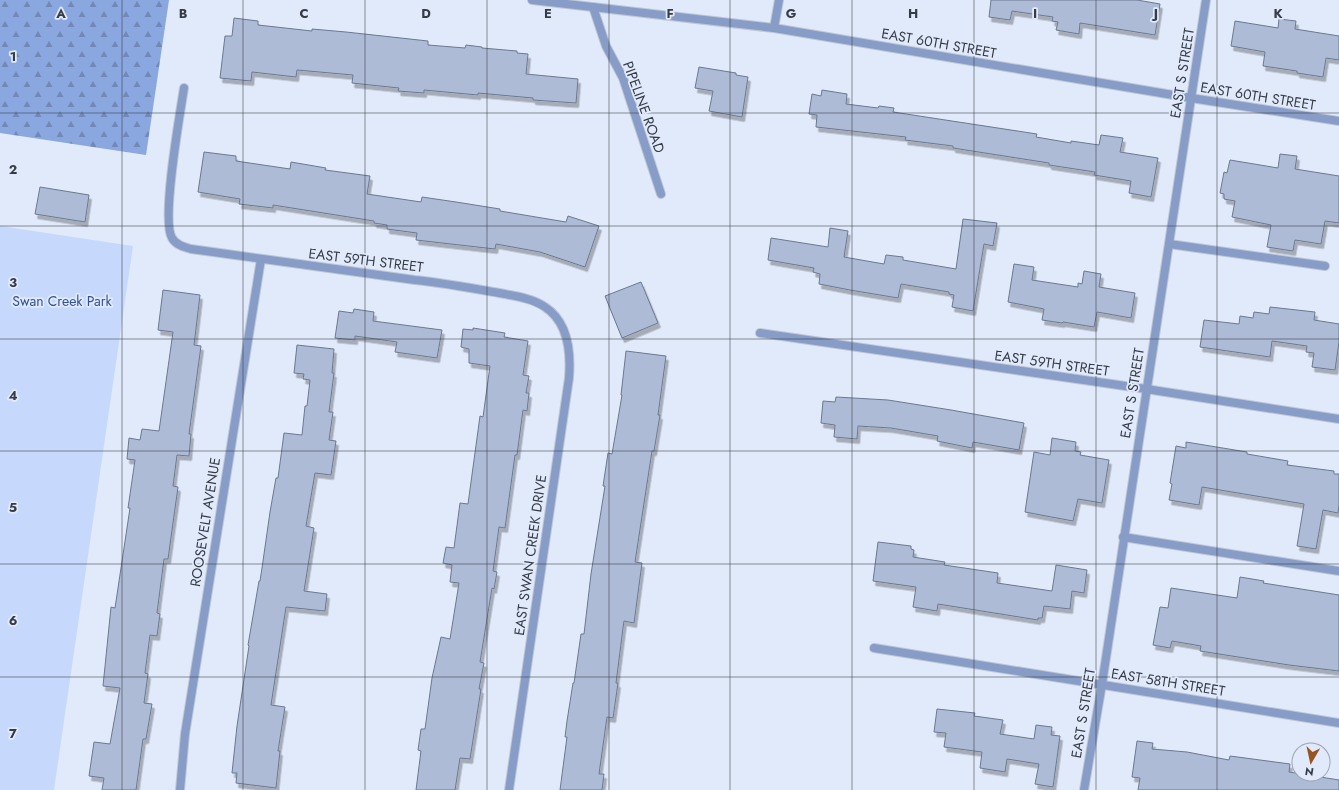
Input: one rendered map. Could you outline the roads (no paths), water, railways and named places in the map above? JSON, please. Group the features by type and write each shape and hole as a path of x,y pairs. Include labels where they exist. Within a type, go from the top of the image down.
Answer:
{"street":[{"name":"EAST 60TH STREET","path":"532,0 774,28 1191,98 1339,121"},
{"path":"774,28 779,0"},
{"name":"EAST S STREET","path":"1084,790 1102,684 1123,537 1206,0"},
{"name":"PIPELINE ROAD","path":"593,7 606,46 623,78 661,194"},
{"name":"EAST 59TH STREET","path":"184,88 169,200 169,229 174,240 181,246 191,249 460,286 518,297 546,307 561,324"},
{"path":"1168,244 1326,266"},
{"name":"ROOSEVELT AVENUE","path":"180,790 185,734 261,259"},
{"name":"EAST SWAN CREEK DRIVE","path":"509,790 569,373 570,360 568,342 561,324"},
{"name":"EAST 59TH STREET","path":"760,333 1339,419"},
{"path":"1123,537 1339,571"},
{"name":"EAST 58TH STREET","path":"874,648 1339,723"}],"park label":[{"name":"Swan Creek Park","path":"62,301"}]}
